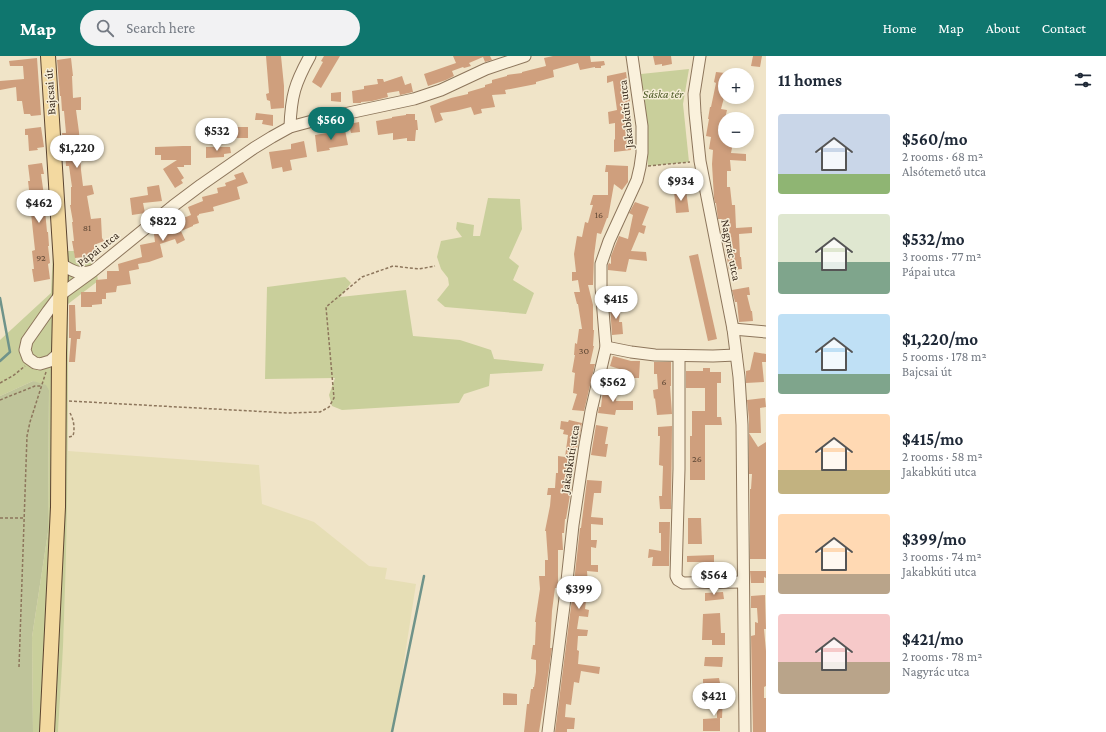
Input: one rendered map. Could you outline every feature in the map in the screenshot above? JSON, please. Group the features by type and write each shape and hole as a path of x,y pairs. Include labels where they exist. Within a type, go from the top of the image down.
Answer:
{"main road":[{"name":"Bajcsai út","path":"47,732 58,507 61,264 48,56"}],"street":[{"path":"290,127 290,109 294,89 310,56"},
{"name":"Pápai utca","path":"31,361 25,350 27,341 60,295 93,271 201,185 254,148 290,127 428,95 486,69 525,56"},
{"name":"Jakabkúti utca","path":"548,732 573,525 585,445 591,411 606,347 601,287 601,264 609,241 637,180 642,153 642,126 632,56"},
{"name":"Nagyrác utca","path":"700,56 695,86 694,104 700,161 733,330 740,377 745,732"},
{"path":"61,264 80,273 93,271"},
{"path":"733,330 766,332"},
{"path":"606,347 630,352 679,356 736,355"},
{"path":"31,361 40,364 45,363 50,361 59,353"},
{"path":"679,356 679,469 676,576 678,580 683,583 743,582"}],"path":[{"path":"640,167 700,161"},
{"path":"69,400 288,413 320,412 329,407 334,398 326,307 362,277 393,266 419,268 436,266"},
{"path":"0,383 14,375 31,361"},
{"path":"19,667 27,436 30,422 44,381"},
{"path":"0,400 35,386 42,386"},
{"path":"0,518 24,518"}],"shaded area":[{"path":"68,451 259,465 262,504 314,522 369,566 387,568 385,579 416,584 393,732 58,732 64,622"}],"green space":[{"name":"Sáska tér","path":"689,69 683,104 689,162 648,166 641,74"},
{"path":"488,198 520,199 522,229 509,258 519,266 513,280 534,293 526,314 445,307 437,300 449,285 448,278 441,269 437,257 441,241 462,237 456,229 457,222 474,225 473,236 480,236"},
{"path":"53,251 74,251 76,262 95,260 98,281 68,304 68,422 64,634 58,732 33,732 32,637 48,532 49,390 33,381 0,396 0,340 51,293"},
{"path":"345,277 351,283 340,297 406,290 413,336 460,340 491,350 494,359 544,364 542,371 490,374 489,386 464,394 459,403 342,410 332,406 329,395 335,378 265,379 267,287"},
{"path":"33,381 46,385 49,390 48,532 32,637 33,732 0,732 0,396"}],"building":[{"path":"266,56 281,56 284,86 284,108 271,109 270,101 267,100 266,94 269,93"},
{"path":"324,56 340,56 321,88 312,82 323,62 321,61"},
{"path":"453,56 490,56 492,60 485,62 483,57 469,63 471,66 452,71 454,76 428,86 424,74 456,63"},
{"path":"553,56 590,56 591,62 604,61 605,65 601,66 601,68 595,67 580,70 578,63 553,70 554,77 536,82 536,84 505,90 506,94 492,95 495,107 481,109 482,113 474,115 471,107 440,113 443,120 435,123 430,106 485,87 485,85 492,83 492,80 546,66 544,58"},
{"path":"653,56 671,56 672,64 662,66 662,64 655,65"},
{"path":"753,56 762,56 760,67 751,66"},
{"path":"37,58 41,115 31,116 30,114 24,114 22,101 17,101 16,87 0,90 0,81 24,79 23,66 10,66 9,61"},
{"path":"71,58 73,98 81,97 81,110 76,110 83,186 92,185 94,194 87,196 91,219 101,218 102,238 104,241 94,245 94,256 75,258 72,241 74,241 73,222 70,205 72,187 69,166 66,166 65,148 63,148 62,133 66,133 64,111 62,111 60,96 57,60"},
{"path":"626,72 630,102 625,103 629,124 631,150 614,152 615,123 609,124 608,112 617,110 613,81 607,83 607,76"},
{"path":"716,72 718,72 718,104 722,104 721,109 727,110 727,112 718,112 718,148 732,148 731,153 746,154 746,161 730,160 731,171 727,171 727,187 730,187 732,205 735,205 736,228 752,227 752,233 739,234 742,269 729,270 722,235 721,219 718,219 714,198 712,164 713,150 709,149 711,137 706,136 710,107 716,83 714,82"},
{"path":"402,76 405,85 411,83 413,92 400,95 399,91 387,93 388,97 361,103 353,103 352,91 364,89 364,86 378,84 377,79 383,79 384,82"},
{"path":"341,92 341,102 331,101 331,93"},
{"path":"256,113 273,115 273,126 262,124 263,120 255,120"},
{"path":"406,114 415,114 415,120 417,120 418,130 416,130 415,141 407,141 407,138 393,140 393,133 378,135 376,121"},
{"path":"359,122 360,132 351,133 349,124"},
{"path":"41,127 44,147 37,148 38,150 29,151 28,135 25,135 25,129"},
{"path":"229,127 248,127 248,138 229,138"},
{"path":"345,130 348,145 329,148 330,150 317,152 315,135"},
{"path":"304,141 307,157 290,160 292,170 283,172 282,167 272,169 269,152 291,149 291,144"},
{"path":"191,146 191,165 177,167 184,178 181,180 183,183 175,188 163,169 177,160 161,160 161,155 155,155 155,147"},
{"path":"206,147 230,147 231,153 224,154 224,157 206,158"},
{"path":"42,163 44,174 41,174 48,232 50,263 48,264 50,279 34,282 32,251 35,250 28,198 30,198 28,181 30,181 28,165"},
{"path":"606,165 628,166 628,182 622,190 614,184 608,218 601,234 597,233 594,256 593,285 588,285 593,305 594,330 594,346 590,364 595,364 584,411 572,410 577,394 573,393 575,373 572,372 575,355 575,343 577,344 579,329 582,329 578,304 574,292 580,292 578,280 572,281 572,272 576,272 574,254 577,236 582,237 585,222 588,223 593,205 590,205 593,195 608,195 608,172 605,172"},
{"path":"243,172 248,183 237,187 240,199 213,207 214,211 199,214 197,216 199,223 181,231 185,240 177,244 175,239 160,244 163,257 138,264 139,269 129,271 131,284 117,286 116,292 106,293 106,299 102,299 102,304 92,305 92,307 81,307 81,292 96,292 96,280 107,279 107,271 119,271 118,264 142,257 140,245 155,242 154,234 171,230 168,224 191,215 188,207 203,201 202,197 218,193 217,188 226,186 225,183 236,179 234,175"},
{"path":"159,185 162,201 143,203 145,213 132,215 130,198 148,195 147,187"},
{"path":"686,190 689,212 676,213 674,191"},
{"path":"635,202 649,207 642,225 646,226 644,234 639,232 631,251 646,252 647,261 629,259 626,272 608,270 608,265 609,263 611,264 611,256 619,236 628,239 633,215 629,213"},
{"path":"698,254 717,339 708,341 689,256"},
{"path":"749,287 750,295 747,295 752,311 753,321 739,322 737,302 735,302 732,290"},
{"path":"69,305 75,305 76,331 81,331 80,339 77,339 75,362 69,362 71,338 69,338"},
{"path":"621,305 619,322 622,322 623,334 612,335 610,306"},
{"path":"754,352 766,354 766,362 762,362 764,382 746,383 746,371 750,370"},
{"path":"613,356 631,361 640,361 639,378 631,378 632,373 610,366"},
{"path":"654,362 671,362 670,386 672,414 657,415 653,390 658,389 657,374 654,374"},
{"path":"703,368 710,368 710,372 721,372 721,383 717,383 717,417 721,417 722,425 705,425 705,480 690,480 690,436 692,436 692,411 705,411 705,388 686,388 686,371 703,371"},
{"path":"603,389 617,390 616,401 633,401 633,410 616,410 615,415 598,413 599,407 601,407"},
{"path":"765,398 766,407 760,408 761,433 749,433 747,400"},
{"path":"569,420 582,423 576,454 575,453 574,469 571,469 571,489 565,519 564,533 562,533 563,550 558,550 558,588 555,588 552,611 550,648 552,648 539,732 524,732 527,704 529,704 531,689 534,687 536,672 536,660 531,659 533,645 535,645 535,622 540,589 539,576 545,576 545,560 548,560 545,531 551,495 547,495 548,488 555,488 556,473 558,473 558,456 565,457 568,435 563,434 564,430 560,429 561,421 568,422"},
{"path":"596,425 608,427 605,444 608,444 606,457 591,455"},
{"path":"672,426 671,509 660,509 659,496 662,496 663,466 659,465 660,436 658,436 658,427"},
{"path":"749,433 758,447 766,442 766,559 750,559 750,489 752,474 749,474"},
{"path":"587,480 602,481 601,493 594,493 591,517 603,518 603,525 591,524 591,540 597,540 596,548 591,547 591,565 598,565 598,572 587,571 588,585 585,609 589,610 588,617 579,616 577,629 588,630 587,636 578,636 577,650 579,651 578,664 600,667 599,674 581,671 579,683 574,682 571,705 566,704 565,717 575,718 574,729 567,729 567,732 555,732 580,528"},
{"path":"688,518 701,518 702,544 688,544"},
{"path":"659,522 670,522 669,566 652,566 653,557 648,558 649,549 661,551 661,533 659,533"},
{"path":"714,555 714,562 687,562 687,556"},
{"path":"750,571 766,571 764,583 751,583"},
{"path":"723,592 724,599 705,601 705,593"},
{"path":"765,595 766,629 764,629 766,651 766,686 764,687 764,698 766,698 766,732 753,732 751,636 755,635 755,622 758,623 757,608 751,608 751,596"},
{"path":"720,613 721,633 725,633 725,645 712,645 712,640 702,640 703,614"},
{"path":"705,657 723,657 722,667 704,666"},
{"path":"719,678 720,683 703,685 703,679"},
{"path":"503,693 517,694 517,705 503,705"},
{"path":"712,697 723,697 720,731 703,731 703,719 719,718 717,718 717,703 711,703"}],"waterway":[{"path":"0,298 10,352 0,361"},
{"path":"392,732 424,576"}]}
